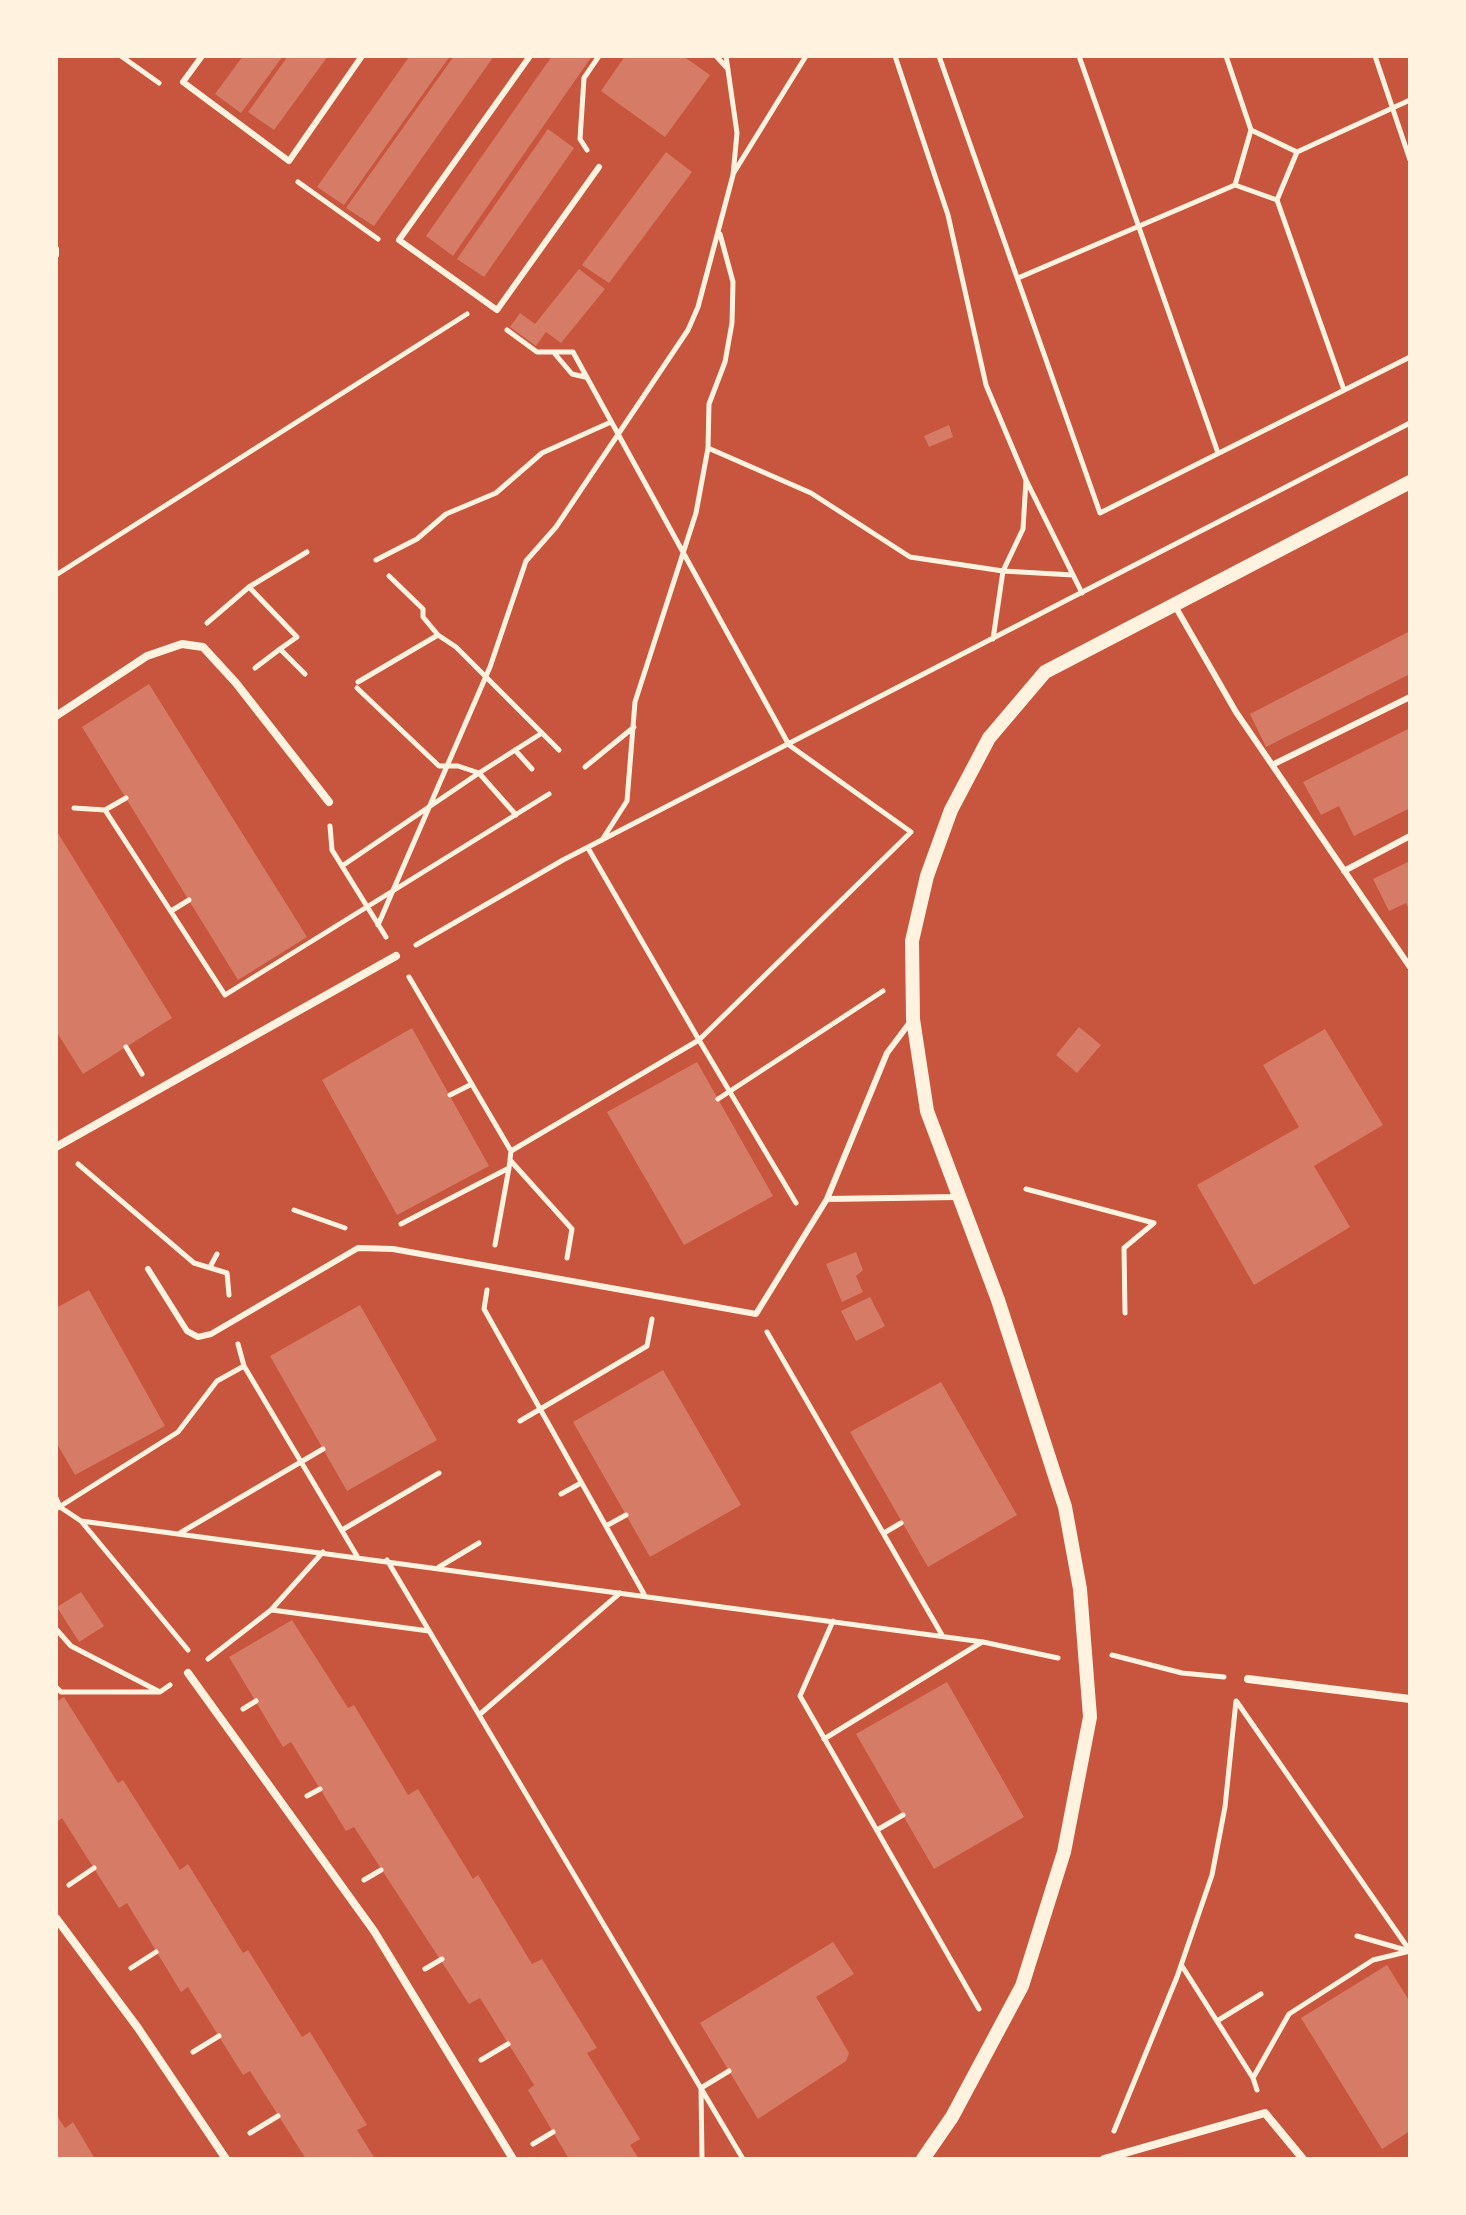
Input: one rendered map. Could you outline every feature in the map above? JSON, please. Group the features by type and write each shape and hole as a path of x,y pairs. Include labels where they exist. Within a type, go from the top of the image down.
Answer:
{"street":[{"path":"923,2159 952,2117 1022,1986 1064,1852 1090,1717 1080,1589 1065,1507 1012,1339 927,1111 913,1019 912,941 927,876 951,810 989,738 1045,672 1410,482"},
{"path":"56,716 147,656 182,644 203,647 329,802"},
{"path":"56,1147 396,956"},
{"path":"188,1673 374,1931 513,2159"},
{"path":"1248,1679 1410,1699"},
{"path":"56,1918 138,2028 226,2159"},
{"path":"1104,2159 1265,2113 1303,2159"}],"lane":[{"path":"202,56 183,82 289,161 362,56"},
{"path":"530,56 399,240 497,310 599,167"},
{"path":"1173,603 1236,712 1410,967"},
{"path":"1272,765 1410,697"},
{"path":"1344,871 1410,836"},
{"path":"148,1269 187,1331 198,1337 211,1334 358,1248 393,1249 756,1314 827,1199 887,1053 913,1019"},
{"path":"827,1199 957,1197"}],"path":[{"path":"121,56 172,92"},
{"path":"599,56 584,78 580,139 599,167"},
{"path":"716,56 728,70"},
{"path":"378,925 486,677 526,561 556,527 688,330 720,233 733,175 737,133 726,56"},
{"path":"733,175 806,56"},
{"path":"895,56 948,215 986,385 1026,480 1082,593"},
{"path":"939,56 1100,513 1410,357"},
{"path":"1079,56 1218,453"},
{"path":"1226,56 1251,130 1235,185"},
{"path":"1375,56 1410,160"},
{"path":"1344,390 1277,200 1297,152 1410,100"},
{"path":"1251,130 1297,152"},
{"path":"285,173 387,245"},
{"path":"1018,278 1235,185 1277,200"},
{"path":"600,842 627,801 635,702 684,555 708,448 709,404 725,362 732,323 733,282 720,233"},
{"path":"56,575 475,308"},
{"path":"500,325 537,352 573,352 789,745 911,832 699,1040 511,1151"},
{"path":"555,354 572,374 586,378"},
{"path":"376,560 417,539 446,514 496,493 542,453 611,422"},
{"path":"396,956 588,848 1410,423"},
{"path":"708,448 811,493 910,557 1003,571 1073,575"},
{"path":"993,640 1003,571 1023,529 1026,480"},
{"path":"182,644 249,587 307,552"},
{"path":"389,576 423,609 423,617 438,635 456,647 559,750"},
{"path":"249,587 297,637 280,649 305,674"},
{"path":"438,635 358,685 439,766 479,773 516,815"},
{"path":"585,767 634,727"},
{"path":"342,866 542,733"},
{"path":"515,750 532,769"},
{"path":"105,810 225,995 549,794"},
{"path":"74,808 105,810 126,798"},
{"path":"329,802 332,850 511,1151 484,1309 644,1595"},
{"path":"588,848 809,1224"},
{"path":"171,911 189,900"},
{"path":"718,1099 883,991"},
{"path":"450,1095 472,1084"},
{"path":"510,1159 572,1229 563,1279"},
{"path":"390,1223 403,1224 509,1168"},
{"path":"1026,1189 1154,1223 1124,1248 1125,1313"},
{"path":"294,1210 357,1233 358,1248"},
{"path":"210,1267 217,1254"},
{"path":"520,1421 647,1346 656,1295"},
{"path":"756,1314 943,1636"},
{"path":"58,1508 178,1432 217,1381 244,1366"},
{"path":"180,1533 323,1449"},
{"path":"342,1530 439,1473"},
{"path":"561,1494 581,1483"},
{"path":"56,1498 58,1508 81,1521 200,1665"},
{"path":"606,1526 626,1515"},
{"path":"81,1521 943,1636 1059,1659"},
{"path":"884,1533 901,1523"},
{"path":"438,1567 479,1543"},
{"path":"58,1692 160,1692 271,1610 324,1551"},
{"path":"387,1560 743,2159"},
{"path":"479,1715 620,1592"},
{"path":"271,1610 429,1631"},
{"path":"833,1621 800,1696 995,2037"},
{"path":"56,1629 71,1646 160,1692"},
{"path":"824,1739 983,1642"},
{"path":"1108,2145 1181,1965 1212,1875 1225,1807 1236,1701 1248,1679 1182,1673 1111,1655"},
{"path":"1236,1701 1410,1951 1357,1936"},
{"path":"301,1800 320,1789"},
{"path":"877,1830 903,1815"},
{"path":"69,1885 94,1868"},
{"path":"362,1881 381,1870"},
{"path":"1253,2078 1289,2014 1373,1960 1410,1951"},
{"path":"131,1968 156,1952"},
{"path":"422,1970 442,1959"},
{"path":"1181,1965 1253,2078 1265,2113"},
{"path":"1217,2021 1261,1994"},
{"path":"193,2052 219,2036"},
{"path":"480,2061 508,2044"},
{"path":"701,2088 729,2071"},
{"path":"701,2088 702,2159"},
{"path":"250,2133 278,2116"},
{"path":"531,2146 553,2132"}],"building":[{"path":"243,56 283,56 241,113 215,94"},
{"path":"288,56 328,56 274,130 248,112"},
{"path":"450,56 344,205 317,187 409,57"},
{"path":"454,56 494,56 374,226 346,208"},
{"path":"552,56 592,56 453,256 426,236"},
{"path":"625,56 683,56 710,75 665,137 601,91"},
{"path":"548,129 574,148 484,277 457,259"},
{"path":"666,152 692,172 609,283 582,265"},
{"path":"579,269 605,289 561,343 546,332 536,346 510,327 520,313 535,324"},
{"path":"949,425 953,437 929,447 924,436"},
{"path":"1410,631 1410,674 1266,747 1250,714"},
{"path":"149,684 307,937 238,980 82,727"},
{"path":"1410,728 1410,808 1354,836 1339,806 1321,815 1303,782"},
{"path":"56,830 172,1018 83,1074 56,1031"},
{"path":"1410,861 1410,912 1406,903 1389,911 1373,879"},
{"path":"1079,1027 1101,1045 1077,1073 1056,1055"},
{"path":"412,1028 489,1166 397,1215 322,1080"},
{"path":"1325,1029 1383,1125 1314,1166 1350,1227 1254,1285 1197,1185 1299,1127 1263,1065"},
{"path":"697,1062 773,1196 684,1245 607,1112"},
{"path":"856,1252 863,1270 856,1276 863,1292 842,1302 826,1264"},
{"path":"89,1290 165,1426 75,1475 56,1442 56,1308"},
{"path":"870,1297 885,1326 856,1341 841,1311"},
{"path":"360,1305 437,1440 347,1491 270,1356"},
{"path":"663,1370 741,1505 650,1557 573,1422"},
{"path":"941,1382 1017,1515 928,1567 850,1432"},
{"path":"81,1592 104,1626 79,1642 57,1607"},
{"path":"292,1620 348,1708 354,1705 408,1795 418,1789 473,1879 478,1875 532,1964 542,1959 597,2048 587,2053 640,2139 630,2145 639,2159 569,2159 528,2090 534,2085 480,1998 469,2004 354,1827 346,1831 291,1742 283,1747 229,1657"},
{"path":"947,1682 1024,1817 934,1869 856,1734"},
{"path":"64,1697 118,1783 123,1780 180,1870 188,1864 243,1953 248,1950 302,2037 310,2032 367,2125 357,2130 375,2159 306,2159 250,2071 243,2075 188,1987 181,1992 127,1903 119,1908 62,1818 58,1821 56,1702"},
{"path":"833,1942 854,1974 816,1997 849,2053 846,2061 758,2119 700,2023"},
{"path":"1387,1965 1410,2002 1410,2131 1382,2149 1301,2018"},
{"path":"56,2114 65,2128 73,2122 95,2159 56,2159"}]}
